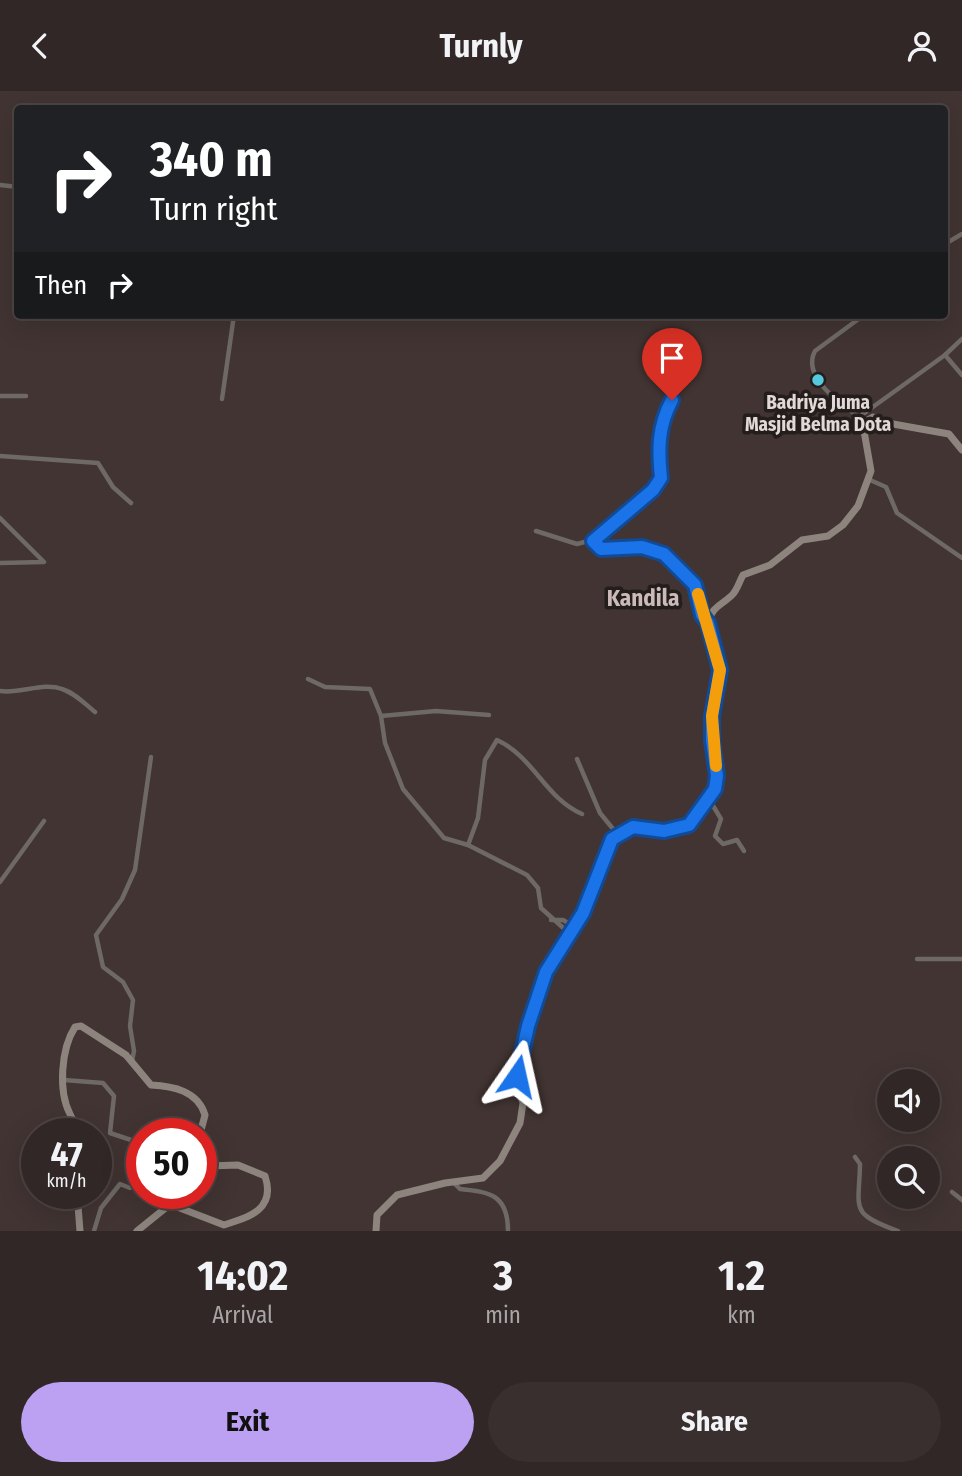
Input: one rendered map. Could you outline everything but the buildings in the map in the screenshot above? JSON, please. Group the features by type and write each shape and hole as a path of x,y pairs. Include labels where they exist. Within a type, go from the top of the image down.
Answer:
{"main road":[{"path":"376,1231 377,1215 397,1195 482,1178 500,1161 516,1132 523,1111 517,1076 525,1037 546,972 573,931 608,848 618,835 633,827 664,831 689,825 709,799 717,776 712,716 721,682 708,623 715,608 732,596 743,575 770,565 792,545 828,536 843,525 858,506 871,471 863,419 873,417 913,429 949,434 962,450"},
{"path":"72,1118 67,1107 64,1080 70,1034 75,1027 88,1028 132,1061 150,1085 181,1090 198,1101 204,1118"},
{"path":"182,1209 224,1226 244,1219 265,1203 269,1193 265,1176 238,1165 217,1166"},
{"path":"78,1209 80,1231"},
{"path":"137,1231 163,1209"}],"street":[{"path":"222,399 233,319"},
{"path":"858,319 823,344 812,356 812,368 820,383 863,419 962,339"},
{"path":"945,355 962,375"},
{"path":"536,531 577,544 593,541 653,490 661,478 658,455 661,420 683,381"},
{"path":"0,396 26,396"},
{"path":"0,456 98,463 113,487 131,503"},
{"path":"870,479 886,487 897,513 962,558"},
{"path":"0,518 44,562 0,563"},
{"path":"593,541 601,549 642,547 664,554 695,585 702,615 708,623"},
{"path":"308,679 326,687 370,689 381,716 385,743 403,789 444,838 468,845 527,875 538,888 541,908 551,920 573,931"},
{"path":"0,691 14,693 47,687 61,688 96,712"},
{"path":"381,716 436,711 489,715"},
{"path":"468,845 478,818 485,760 497,740 526,760 564,806 582,814"},
{"path":"132,1061 134,1051 130,1026 133,1000 123,982 103,967 96,945 96,935 122,899 135,870 151,757"},
{"path":"577,759 600,813 618,835"},
{"path":"709,799 721,819 715,836 717,841 723,844 737,840 744,851"},
{"path":"0,882 44,821"},
{"path":"917,959 962,959"},
{"path":"64,1080 103,1083 114,1096 110,1133 126,1140"},
{"path":"855,1157 860,1164 856,1188 859,1209 873,1221 898,1231"},
{"path":"453,1182 460,1189 485,1190 499,1200 508,1220 508,1231"},
{"path":"94,1231 101,1208 119,1185 126,1187"},
{"path":"952,1192 962,1200"}],"slow traffic":[{"path":"698,594 720,670 721,682 712,716 716,766"}],"place":[{"name":"Badriya Juma Masjid Belma Dota","path":"818,380"}],"district":[{"name":"Kandila","path":"643,598"}],"route":[{"path":"517,1076 528,1026 546,972 583,913 612,839 633,827 664,831 689,825 715,789 717,776 712,716 721,682 720,670 695,585 674,561 656,549 601,549 593,541 653,490 661,478 658,455 661,420 672,400"}]}
